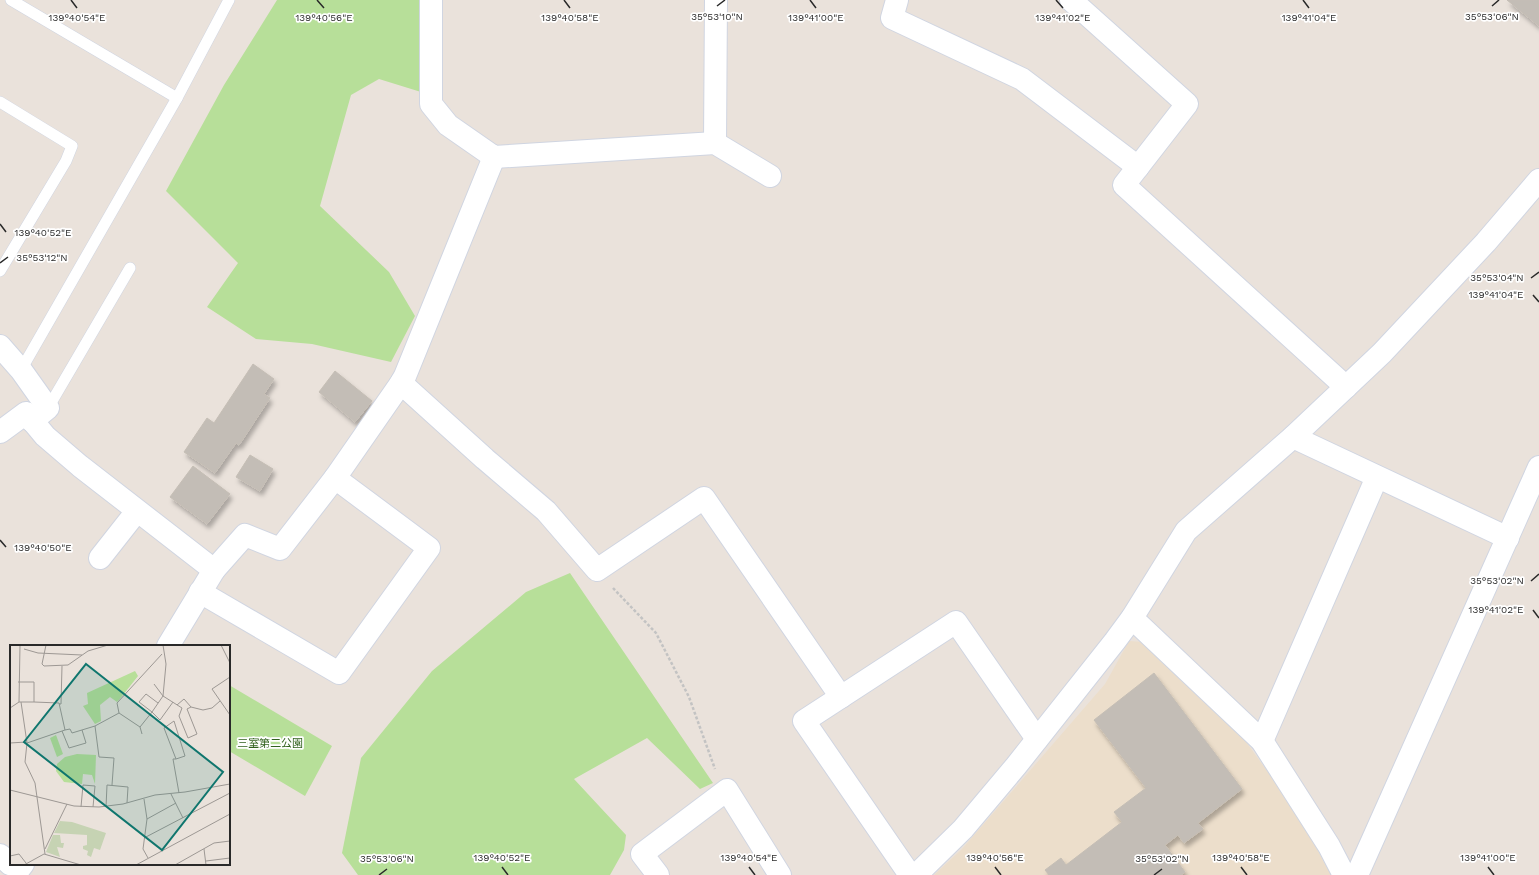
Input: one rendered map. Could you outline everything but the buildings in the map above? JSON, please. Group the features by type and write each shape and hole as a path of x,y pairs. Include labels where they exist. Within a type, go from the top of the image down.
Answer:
{"street":[{"path":"431,0 431,104 448,125 494,157 715,143 770,176"},
{"path":"715,143 716,0"},
{"path":"897,0 892,18 1022,79 1138,167"},
{"path":"1071,0 1187,104 1124,185 1346,387"},
{"path":"169,645 214,570 245,535 280,549 335,478 405,376 494,157"},
{"path":"916,875 963,829 1037,739 1132,618 1186,531 1293,437 1382,353 1481,248 1539,180"},
{"path":"0,346 21,370 40,414 45,436 137,511 214,570"},
{"path":"400,383 546,511 597,570 704,498 841,697"},
{"path":"0,432 26,413 40,414"},
{"path":"1293,437 1508,538"},
{"path":"1357,875 1539,467"},
{"path":"1262,741 1377,477"},
{"path":"200,592 339,674 429,548 335,478"},
{"path":"100,558 137,511"},
{"path":"1132,618 1262,741 1329,846 1344,875"},
{"path":"910,875 804,721 956,622 1037,739"},
{"path":"658,875 642,854 728,790 780,875"}],"lane":[{"path":"11,0 177,98"},
{"path":"21,370 177,98 230,0"},
{"path":"0,102 72,146 66,161 0,271"},
{"path":"40,414 130,268"}],"path":[{"path":"597,570 656,633 690,697 715,770 728,790"}],"shaded area":[{"path":"1129,641 1143,642 1233,724 1297,812 1331,875 934,875 962,849 1105,684"}],"green space":[{"path":"277,0 423,0 421,92 379,79 351,95 320,206 389,272 415,316 391,362 312,344 256,339 207,307 238,263 166,191 224,85"},
{"path":"570,573 713,783 700,789 647,738 574,779 626,835 624,850 610,875 358,875 342,853 361,758 432,671 526,592"},
{"name":"三室第二公園","path":"230,686 332,746 305,796 230,752"}]}
